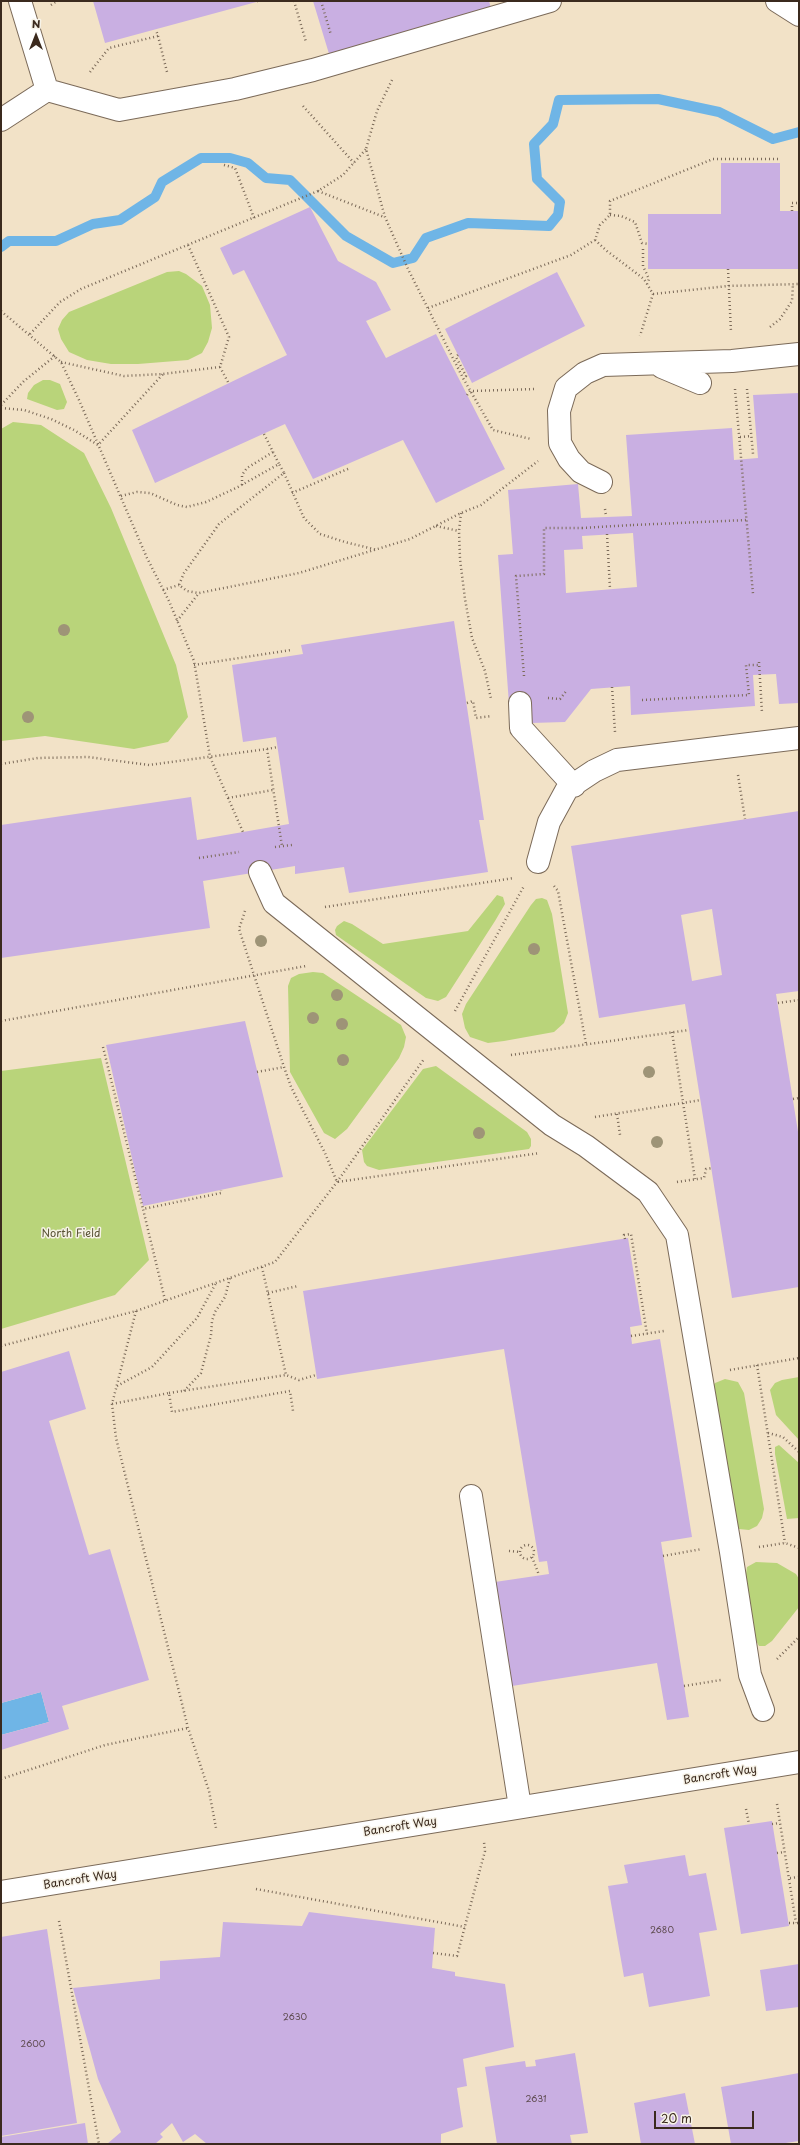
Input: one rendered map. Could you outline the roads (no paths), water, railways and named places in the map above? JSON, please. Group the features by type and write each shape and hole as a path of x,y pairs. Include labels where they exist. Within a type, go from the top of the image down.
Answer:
{"street":[{"path":"20,1 47,90"},
{"path":"1,120 47,90 119,110 235,89 314,70 550,1"},
{"path":"777,1 799,15"},
{"path":"601,482 581,472 569,459 560,435 559,411 566,388 585,373 602,365 732,361 799,354"},
{"path":"655,364 700,383"},
{"path":"520,704 521,728 574,786"},
{"path":"534,869 549,822 567,789 574,786 594,771 616,760 799,738"},
{"path":"260,872 274,903 552,1124 586,1146 648,1192 677,1235 702,1375 750,1675 763,1710"},
{"path":"471,1496 520,1807"},
{"name":"Bancroft Way","path":"1,1892 799,1762"}],"water":[{"path":"41,1692 49,1722 1,1735 1,1703"}],"waterway":[{"path":"1,247 9,241 56,241 93,224 120,220 155,197 162,182 201,158 230,158 248,163 266,178 290,180 346,236 393,263 413,258 426,238 468,223 549,226 558,215 560,202 537,179 534,144 553,124 559,100 658,99 719,112 773,139 799,132"}],"park label":[{"name":"North Field","path":"71,1234"}]}
